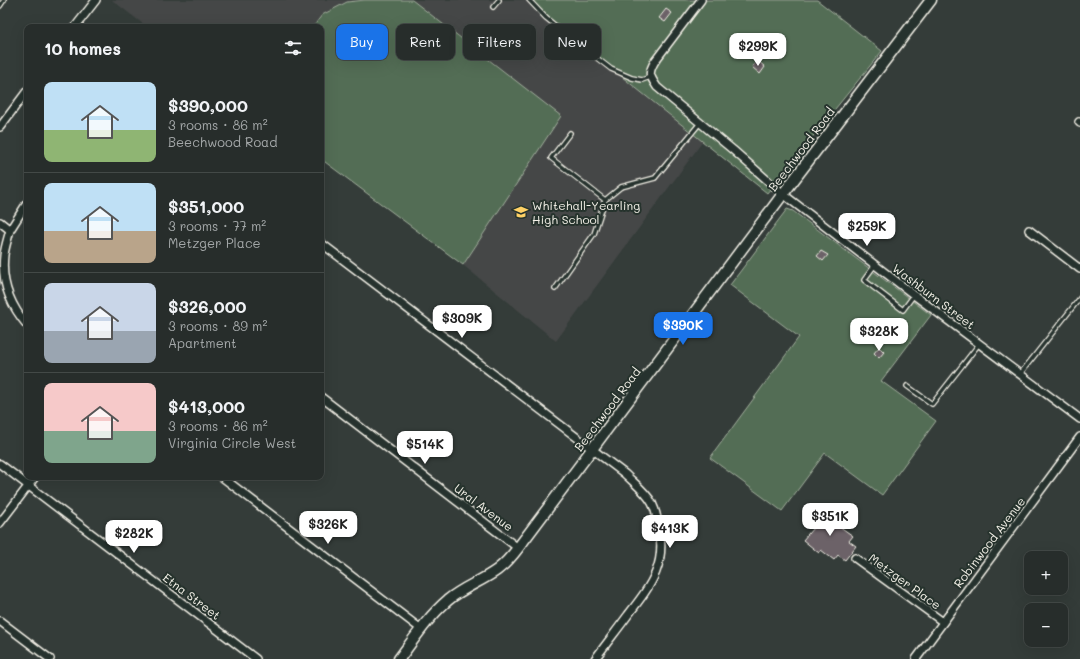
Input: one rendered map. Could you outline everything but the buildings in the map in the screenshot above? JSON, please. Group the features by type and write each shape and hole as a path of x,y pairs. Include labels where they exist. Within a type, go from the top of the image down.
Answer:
{"street":[{"path":"78,24 96,0"},
{"path":"650,77 651,68 655,61 701,0"},
{"name":"Beechwood Road","path":"399,659 421,629 449,599 497,570 508,561 783,194 931,0"},
{"name":"Washburn Street","path":"650,77 656,87 733,150 783,194 914,295 1080,418"},
{"path":"0,127 24,95"},
{"path":"24,208 10,230 4,254 5,282 8,294 14,307 24,321"},
{"path":"0,222 10,230"},
{"path":"1029,230 1080,269"},
{"path":"324,245 593,449 634,482 652,503 662,541 656,571 650,584 595,659"},
{"name":"Ural Avenue","path":"324,399 518,548"},
{"name":"Robinwood Avenue","path":"916,659 1080,437"},
{"name":"Etna Street","path":"0,464 256,659"},
{"path":"0,523 33,480"},
{"path":"226,480 421,629"},
{"name":"Metzger Place","path":"855,558 943,622"},
{"path":"0,621 50,659"}],"lane":[{"path":"0,6 4,0"},
{"path":"493,7 500,0"},
{"path":"529,0 546,18 612,69 632,78 642,80 650,77"},
{"path":"555,289 594,234 605,200 621,187 655,178 700,123"},
{"path":"570,133 551,158 605,200"},
{"path":"875,265 864,280 903,310 914,295"},
{"path":"1020,374 1080,298"},
{"path":"907,386 932,404 980,344"}],"shaded area":[{"name":"Whitehall-Yearling High School","path":"112,0 526,0 556,24 544,24 544,60 601,60 703,141 556,341 463,265 324,161 324,24 143,24"}],"green space":[{"path":"365,0 412,0 443,24 396,24 396,60 455,60 455,33 463,40 463,60 489,60 561,116 463,265 324,161 324,24 315,24 322,15 347,2"},
{"path":"526,0 817,0 882,51 767,193 601,60 601,24 556,24"},
{"path":"787,209 793,211 931,315 881,381 936,421 882,495 825,453 782,511 710,458 799,337 730,285"}],"place":[{"name":"Whitehall-Yearling High School","path":"521,212"}]}
